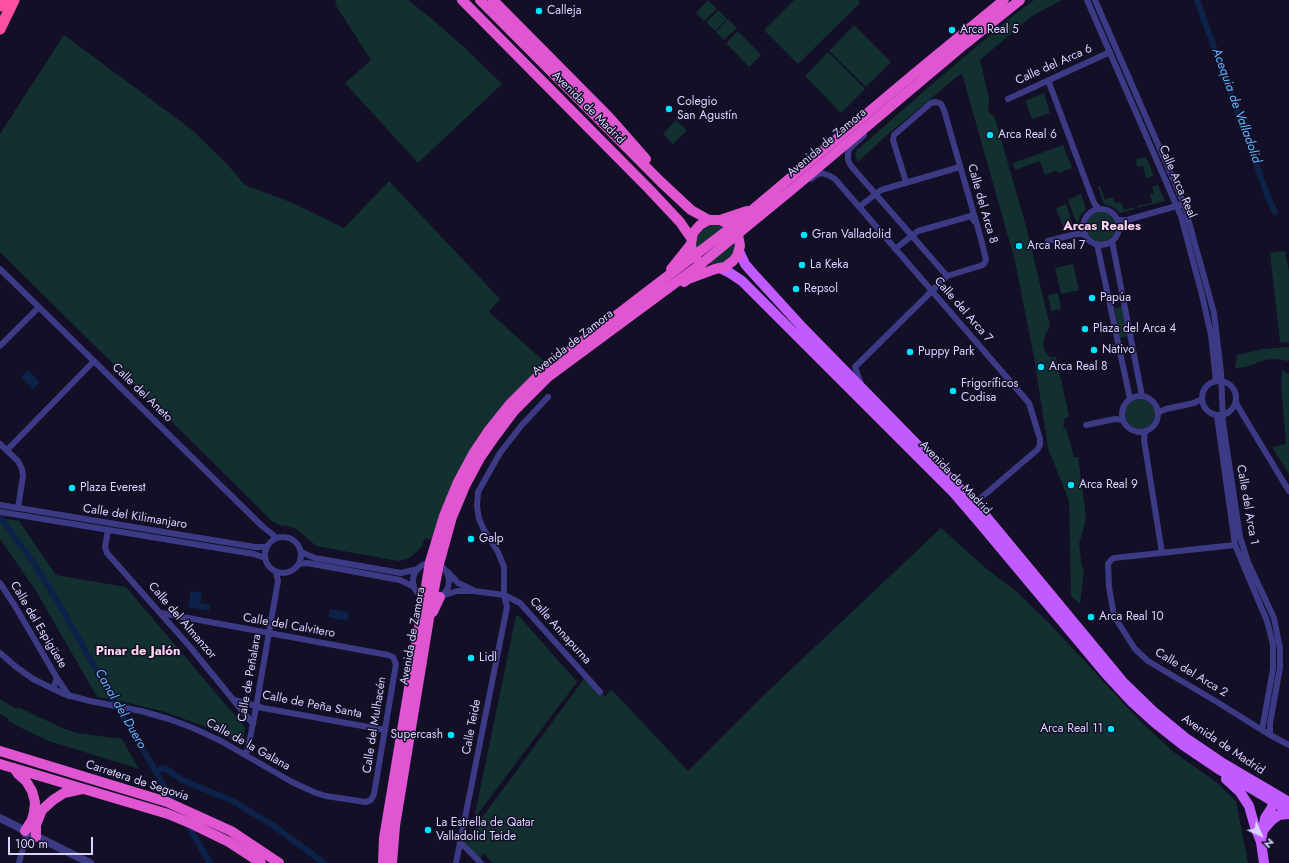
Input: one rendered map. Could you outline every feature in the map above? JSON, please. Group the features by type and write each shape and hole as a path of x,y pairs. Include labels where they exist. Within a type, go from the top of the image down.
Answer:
{"highway":[{"path":"0,6 3,0"},
{"path":"0,29 14,0"},
{"name":"Avenida de Madrid","path":"462,0 650,190 680,222 691,241"},
{"name":"Avenida de Madrid","path":"480,0 661,182 691,210 709,220"},
{"path":"493,0 626,135 656,170 661,182"},
{"name":"Avenida de Zamora","path":"735,230 753,209 914,73 1004,0"},
{"name":"Avenida de Zamora","path":"383,863 384,838 433,566 439,546 444,516 458,482 472,454 489,430 524,388 550,366 620,318 698,260 735,230 789,192 965,44 1020,0"},
{"path":"620,318 636,297 667,273 676,264 700,225 709,220 720,220 753,209"},
{"path":"620,318 650,308 688,279 718,269 733,261 739,251 740,241 735,230 720,220"},
{"path":"691,241 698,260 718,269"},
{"path":"433,566 439,546"},
{"path":"424,618 428,595"},
{"name":"Avenida de Zamora","path":"392,863 395,826 424,618"},
{"name":"Carretera de Segovia","path":"0,751 167,802 217,830 230,842 261,863"},
{"name":"Carretera de Segovia","path":"0,764 168,814 246,840 279,863"},
{"path":"14,768 26,781 32,791 35,802 29,833"},
{"path":"29,833 36,825 42,810 53,800 64,793 82,789"},
{"path":"379,863 384,838"}],"main road":[{"name":"Avenida de Madrid","path":"739,251 745,264 751,272 862,390 979,508 1123,682 1153,711 1186,739 1273,797"},
{"name":"Avenida de Madrid","path":"718,269 730,273 742,281 953,492 1106,674 1132,702 1154,722 1202,758 1273,797"},
{"name":"Avenida de Madrid","path":"1154,722 1169,740 1233,785 1249,806 1261,842"},
{"path":"1273,797 1289,802"},
{"path":"1264,829 1276,818 1289,812 1273,797"},
{"path":"1264,863 1261,842 1265,818 1271,809 1273,797"}],"street":[{"name":"Calle Arca Real","path":"1087,0 1164,177 1181,205"},
{"name":"Calle Arca Real","path":"1095,0 1181,205 1215,319 1220,416"},
{"name":"Calle del Arca 6","path":"1008,98 1110,52"},
{"path":"1048,80 1096,210"},
{"name":"Calle del Arca 7","path":"906,94 888,115 850,148 848,160 851,166 947,276"},
{"name":"Calle del Arca 8","path":"855,367 931,290 947,276 980,266 984,264 986,260 944,110 941,104 936,102 931,104 894,135 893,140 906,182"},
{"path":"859,207 881,190 960,167"},
{"name":"Calle del Arca 7","path":"789,192 816,175 822,173 836,179 1029,403 1040,439 1040,444 1037,450 982,497"},
{"path":"1118,222 1181,205"},
{"path":"1096,210 1110,211 1118,222 1117,234 1112,241 1107,244 1097,244 1090,241 1084,232 1083,225 1086,216 1096,210"},
{"path":"896,249 918,232 971,216 977,226"},
{"path":"1048,241 1084,232"},
{"path":"1112,241 1142,396"},
{"path":"1097,244 1130,399"},
{"name":"Calle del Aneto","path":"0,269 268,532 274,540"},
{"path":"0,346 39,307"},
{"path":"6,450 94,361"},
{"path":"837,364 855,367 862,390"},
{"path":"1237,407 1227,414 1220,416 1208,412 1202,401 1205,388 1211,383 1219,381 1229,384 1234,390 1237,407 1289,491"},
{"path":"1142,396 1152,399 1158,410 1156,424 1143,432 1132,430 1125,424 1123,417 1124,406 1130,399 1142,396"},
{"name":"Calle Teide","path":"456,863 508,607 504,595 504,567 498,552 479,519 477,506 478,492 500,453 521,426 548,397"},
{"path":"1158,410 1202,401"},
{"name":"Calle del Arca 1","path":"1220,416 1235,545 1267,621 1273,644 1273,669 1262,730"},
{"name":"Calle del Arca 1","path":"1220,416 1226,444 1240,537 1248,562 1274,618 1280,648 1280,668 1270,723 1270,736"},
{"path":"1086,425 1123,417"},
{"path":"1143,432 1162,553"},
{"path":"0,444 18,461 22,469 23,476 18,508"},
{"name":"Calle del Kilimanjaro","path":"0,505 255,547 267,547"},
{"name":"Calle del Kilimanjaro","path":"3,513 254,554 265,558"},
{"name":"Calle del Almanzor","path":"108,530 105,547 107,553 175,629 253,724"},
{"path":"285,537 291,539 298,545 301,552 301,558 299,564 292,571 284,573 276,572 270,567 265,558 267,547 274,540 285,537"},
{"name":"Calle del Arca 2","path":"1235,545 1114,558 1108,564 1109,587 1116,621 1135,649 1148,661 1262,730"},
{"path":"301,552 315,558 400,573 433,566"},
{"path":"299,564 307,563 400,580 428,595 445,593 450,584 450,580 433,566"},
{"path":"428,595 413,578 433,566"},
{"name":"Calle Annapurna","path":"433,566 458,583 474,591"},
{"name":"Calle de Peñalara","path":"245,754 248,749 253,724 269,634 278,581 276,572"},
{"name":"Calle de Peñalara","path":"278,581 284,573"},
{"name":"Calle del Espigüete","path":"0,583 69,696"},
{"name":"Calle Annapurna","path":"428,595 456,591 474,591 504,595 520,603 600,692"},
{"name":"Calle del Calvitero","path":"161,613 388,655 395,660"},
{"path":"175,629 175,623 178,617"},
{"name":"Calle de la Galana","path":"0,653 29,676 53,689 69,696 155,715 187,726 207,734 245,754 292,782 316,793 366,802 371,800 374,794"},
{"name":"Calle del Mulhacén","path":"374,794 396,664 395,660"},
{"name":"Calle del Espigüete","path":"53,689 57,678"},
{"name":"Calle de Peña Santa","path":"234,700 256,706 385,730"},
{"path":"1262,730 1270,736 1289,745"},
{"path":"0,818 90,863"},
{"path":"19,863 29,833"},
{"path":"460,842 481,863"}],"green space":[{"path":"336,0 408,0 464,47 502,84 418,163 345,83 371,60 335,4"},
{"path":"708,0 717,9 704,21 696,13"},
{"path":"794,0 858,0 860,3 798,64 764,30"},
{"path":"1034,0 1062,0 1032,16 980,60 989,98 988,109 991,115 994,115 1026,226 1050,326 1046,332 1043,344 1049,357 1056,357 1069,416 1065,418 1063,429 1066,428 1074,457 1078,457 1086,517 1079,544 1082,567 1084,570 1080,604 1071,596 1069,501 1048,448 1035,363 1015,261 962,74 887,135 858,162 855,155 856,151 931,85 1010,18"},
{"path":"719,10 727,19 715,31 706,22"},
{"path":"728,19 737,28 724,40 716,32"},
{"path":"854,25 891,62 866,87 829,51"},
{"path":"738,31 761,55 749,67 726,43"},
{"path":"64,35 191,129 227,164 245,185 293,203 344,228 389,181 500,299 489,312 547,364 432,540 425,538 422,546 412,556 398,561 316,546 297,529 273,522 0,252 0,134"},
{"path":"828,52 865,89 841,113 805,76"},
{"path":"1044,93 1050,113 1032,119 1025,101"},
{"path":"676,120 687,130 673,144 663,134"},
{"path":"1063,145 1072,168 1058,173 1056,170 1045,175 1040,161 1015,170 1013,163"},
{"path":"1146,157 1154,176 1146,178 1143,166 1137,167 1136,159"},
{"path":"1158,185 1165,201 1137,208 1137,206 1152,203 1150,194 1154,193 1152,186"},
{"path":"1100,186 1105,200 1113,197 1115,203 1121,202 1124,210 1134,207 1134,209 1120,213 1113,207 1104,204 1098,187"},
{"path":"1081,194 1086,209 1080,216 1078,224 1062,228 1063,227 1056,208 1066,204 1072,223 1076,222 1068,200"},
{"path":"1101,212 1111,217 1116,227 1111,237 1101,242 1091,237 1086,227 1091,217"},
{"path":"711,225 719,225 724,227 697,252 695,246 698,235 701,231"},
{"path":"735,240 736,244 733,256 723,263 715,265 706,262"},
{"path":"1285,251 1289,272 1289,343 1280,342 1270,253"},
{"path":"1073,264 1079,290 1061,294 1055,268"},
{"path":"1058,293 1061,309 1051,311 1048,295"},
{"path":"1122,307 1128,336 1120,338 1114,308"},
{"path":"1289,347 1289,361 1274,359 1265,360 1246,367 1235,368 1237,355 1262,349"},
{"path":"1282,370 1289,374 1289,474 1272,447 1286,444 1281,384"},
{"path":"1140,399 1151,403 1155,414 1151,425 1140,429 1129,425 1125,414 1129,403"},
{"path":"0,518 19,521 56,575 126,587 243,725 245,729 243,742 238,743 206,727 165,712 97,697 36,591 0,539"},
{"path":"941,528 988,570 1017,592 1049,623 1143,724 1175,753 1216,782 1236,801 1248,863 493,863 483,853 479,861 462,845 586,676 605,697 611,689 688,771 766,693"},
{"path":"516,616 519,616 577,682 474,819"},
{"path":"0,699 16,709 18,707 76,733 122,739 139,769 49,741 27,731 8,721 9,719 0,714"}],"water":[{"path":"28,370 40,382 33,389 21,377"},
{"path":"191,591 202,593 200,603 210,605 209,611 188,607"},
{"path":"330,609 349,613 348,621 328,617"}],"waterway":[{"name":"Acequia de Valladolid","path":"1197,0 1268,197 1275,212"},
{"name":"Canal del Duero","path":"0,517 28,555 57,600 176,806"},
{"name":"Acequia de Valladolid","path":"156,771 165,768 182,780 233,801 274,826 324,863"},
{"name":"Canal del Duero","path":"186,822 210,863"}],"place":[{"name":"Calleja","path":"539,11"},
{"name":"Arca Real 5","path":"952,30"},
{"name":"Colegio San Agustín","path":"669,109"},
{"name":"Arca Real 6","path":"990,135"},
{"name":"Gran Valladolid","path":"804,235"},
{"name":"Arca Real 7","path":"1019,246"},
{"name":"La Keka","path":"802,265"},
{"name":"Repsol","path":"796,289"},
{"name":"Papúa","path":"1092,298"},
{"name":"Plaza del Arca 4","path":"1085,329"},
{"name":"Nativo","path":"1094,350"},
{"name":"Puppy Park","path":"910,352"},
{"name":"Arca Real 8","path":"1041,367"},
{"name":"Frigoríficos Codisa","path":"953,391"},
{"name":"Arca Real 9","path":"1071,485"},
{"name":"Plaza Everest","path":"72,488"},
{"name":"Galp","path":"471,539"},
{"name":"Arca Real 10","path":"1091,617"},
{"name":"Lidl","path":"471,658"},
{"name":"Arca Real 11","path":"1111,729"},
{"name":"Supercash","path":"451,735"},
{"name":"La Estrella de Qatar Valladolid Teide","path":"428,830"}],"district":[{"name":"Arcas Reales","path":"1102,227"},
{"name":"Pinar de Jalón","path":"138,652"}]}
